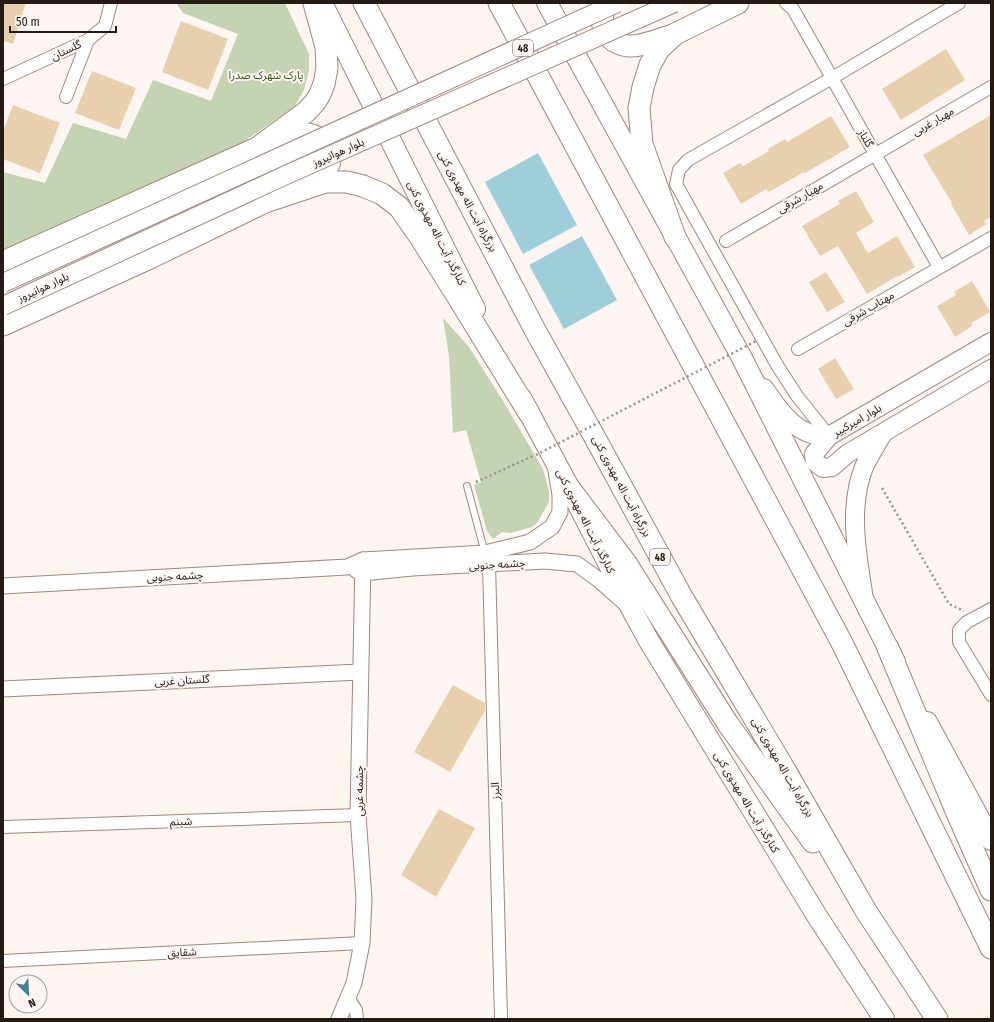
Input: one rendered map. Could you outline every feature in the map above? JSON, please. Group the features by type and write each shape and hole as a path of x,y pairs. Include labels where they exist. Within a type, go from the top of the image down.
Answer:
{"highway":[{"path":"257,148 306,112 316,101 324,84 327,63 326,47 314,3"},
{"name":"بزرگراه آیت اله مهدوی کنی","path":"364,3 535,330 682,597 785,770 866,911 936,1019"},
{"name":"48","path":"499,3 842,644 991,948"},
{"path":"609,3 605,8 602,19 605,33 613,40 628,46 646,44 674,34 738,3"},
{"path":"674,34 659,49 650,65 642,87 639,108 642,144 675,238"},
{"path":"3,262 257,148 294,135 308,134 317,137 324,142 329,150 331,160 326,169 320,174 150,258 3,325"},
{"path":"265,202 325,182 347,182 363,186 382,194 399,207 420,237 529,413"},
{"path":"570,489 626,563 728,724 791,812 866,911"},
{"path":"888,648 991,890"}],"main road":[{"name":"کنارگذر آیت اله مهدوی کنی","path":"322,3 449,258 529,413 544,456 570,489 632,610 650,641 817,916 884,1019"},
{"path":"546,3 742,358 888,648 991,840"},
{"name":"بلوار هوانیروز","path":"3,283 617,3"},
{"name":"بلوار هوانیروز","path":"3,306 286,175 674,3"},
{"name":"بلوار امیرکبیر","path":"742,358 776,405 795,426 805,432 818,436 829,436 991,342"},
{"path":"829,436 814,454 815,462 823,468 832,467 847,454 884,431 991,369"},
{"path":"864,600 857,550 856,500 864,468 884,431"}],"street":[{"name":"گلستان","path":"3,79 88,40 105,26 111,3"},
{"path":"829,436 797,396 777,365 676,184 679,170 688,160 832,78 959,3"},
{"name":"گلناز","path":"791,5 939,268"},
{"path":"66,97 88,40"},
{"name":"مهیار غربی","path":"875,154 991,87"},
{"name":"مهیار شرقی","path":"726,241 875,154"},
{"name":"مهتاب شرقی","path":"798,349 991,238"},
{"name":"چشمه جنوبی","path":"487,558 530,542 552,527 560,512 560,495 544,456"},
{"name":"چشمه جنوبی","path":"3,586 363,567 487,558 577,564 599,580 632,610"},
{"name":"البرز","path":"487,558 501,1019"},
{"name":"چشمه غربی","path":"339,1019 354,983 362,943 364,899 358,815 363,567"},
{"path":"991,609 967,622 959,630 958,642 991,695"},
{"name":"گلستان غربی","path":"3,689 360,672"},
{"name":"شبنم","path":"3,827 358,815"},
{"name":"شقایق","path":"3,961 362,943"},
{"path":"348,998 356,1010 357,1019"}],"lane":[{"path":"467,486 487,558"}],"path":[{"path":"467,486 544,456 758,340"},
{"path":"882,488 950,604 977,617"}],"green space":[{"name":"پارک شهرک صدرا","path":"176,3 285,3 309,54 309,70 304,90 295,106 235,148 3,252 3,172 45,183 73,123 126,139 153,80 211,101 238,34 183,13"},
{"path":"443,318 469,347 505,404 543,469 549,491 549,502 537,523 532,527 511,533 502,532 493,539 487,531 474,485 481,482 466,430 453,433 449,356"}],"water":[{"path":"538,153 577,225 523,254 485,182"},
{"path":"582,236 617,300 564,329 529,265"}],"building":[{"path":"3,3 26,3 13,44 3,41"},
{"path":"181,21 228,39 208,90 162,72"},
{"path":"946,49 965,80 901,120 882,89"},
{"path":"92,71 136,88 119,130 75,113"},
{"path":"13,105 60,123 40,173 3,159 3,131"},
{"path":"991,115 991,217 984,221 986,224 969,235 951,204 952,203 923,155"},
{"path":"831,116 850,147 769,192 766,189 741,204 723,173 740,163 743,166 769,151 768,149 785,139 787,142"},
{"path":"856,191 874,222 856,233 868,253 897,236 915,267 867,294 838,246 820,256 802,226 840,204 838,201"},
{"path":"826,272 845,302 827,312 809,282"},
{"path":"972,281 990,312 971,323 972,326 955,337 937,306 956,295 954,292"},
{"path":"835,358 854,389 836,399 818,369"},
{"path":"453,685 485,703 485,711 450,772 414,752"},
{"path":"439,809 475,828 436,897 401,875"}]}
